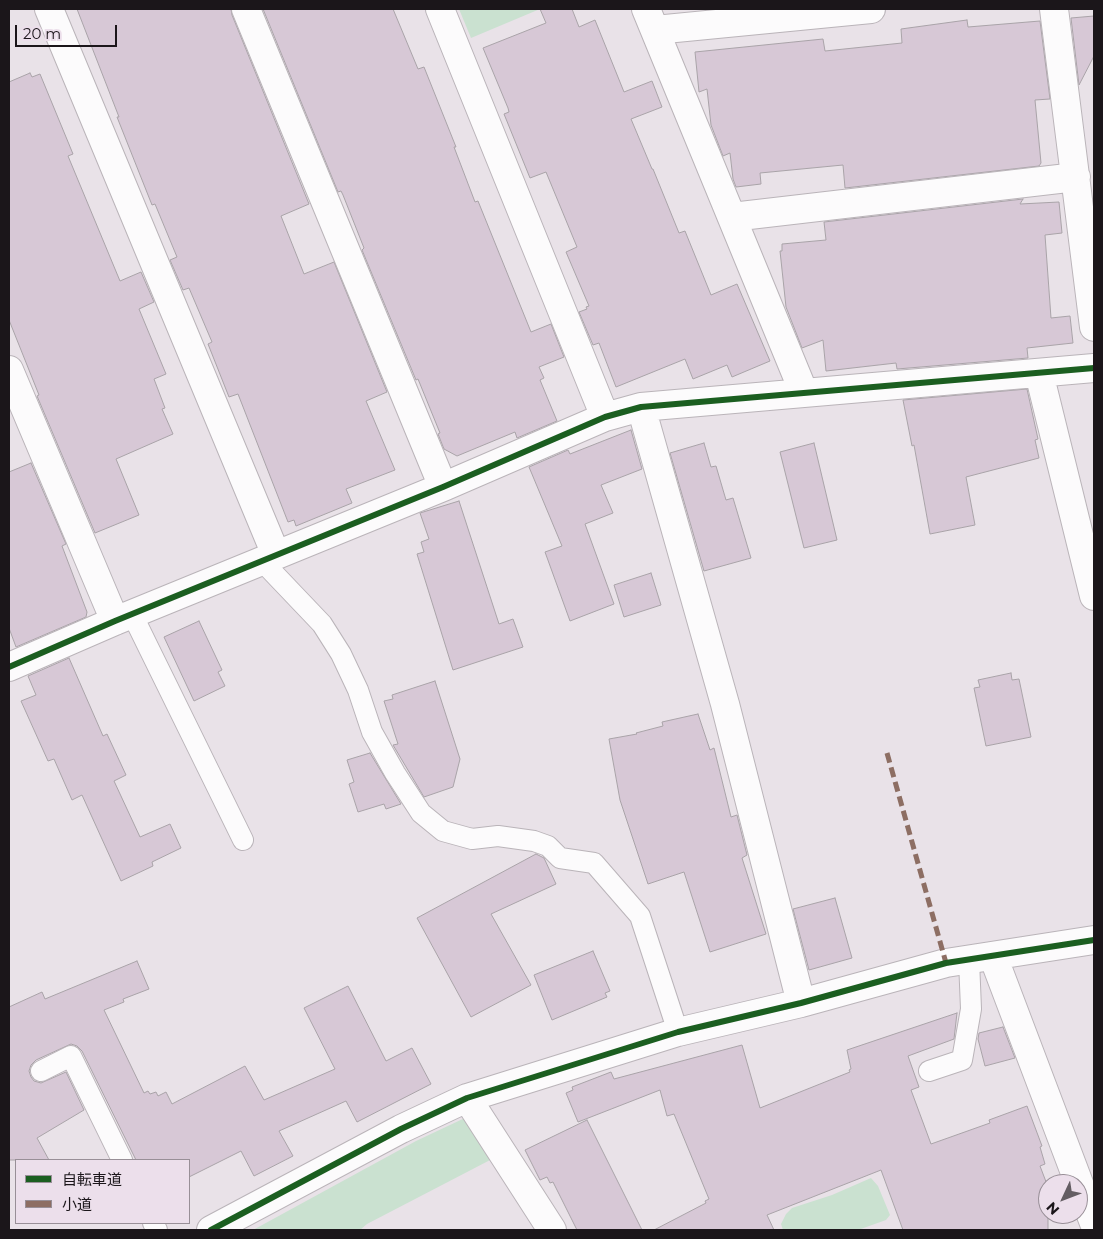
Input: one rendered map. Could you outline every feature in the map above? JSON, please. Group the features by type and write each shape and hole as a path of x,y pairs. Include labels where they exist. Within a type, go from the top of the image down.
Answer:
{"street":[{"path":"49,9 269,558"},
{"path":"246,9 443,487"},
{"path":"440,9 605,417"},
{"path":"804,393 650,19 871,9"},
{"path":"1054,9 1094,327"},
{"path":"732,217 1076,178"},
{"path":"9,667 123,618 443,487 605,417 642,407 1094,368"},
{"path":"9,370 123,618"},
{"path":"1039,373 1094,596"},
{"path":"642,407 725,704 801,1003"},
{"path":"211,1230 401,1130 467,1098 678,1032 801,1003 946,964 1094,940"},
{"path":"981,958 1094,1223"},
{"path":"467,1098 552,1230"}],"lane":[{"path":"269,558 322,624 341,654 358,690 372,732 395,773 421,813 443,831 472,839 498,836 534,841 548,846 560,858 594,863 640,916 678,1032"},
{"path":"123,618 243,840"},
{"path":"929,1071 962,1060 981,958"},
{"path":"41,1071 71,1056 122,1159"}],"green space":[{"path":"459,9 540,9 471,38"},
{"path":"467,1117 494,1158 367,1224 360,1230 253,1230 416,1141"},
{"path":"871,1178 878,1186 890,1215 886,1220 858,1230 783,1230 781,1224 786,1214 792,1208 832,1195"}],"building":[{"path":"77,9 231,9 309,204 281,216 304,274 334,262 387,392 366,401 395,470 346,489 352,503 296,526 294,520 288,522 238,394 229,397 208,344 212,342 189,288 183,290 170,260 177,257 155,204 152,205"},
{"path":"263,9 393,9 418,69 424,67 456,147 454,147 475,202 478,201 531,332 551,324 564,357 539,367 544,378 540,380 557,421 517,438 515,432 457,456 444,449 438,434 440,433 418,379 416,380 362,250 364,248 343,195 341,191 338,192"},
{"path":"540,9 572,9 579,27 595,20 624,92 652,81 662,107 631,119 652,169 679,233 685,231 711,295 737,284 770,361 732,377 727,365 693,379 685,359 616,387 599,343 593,345 579,312 587,309 586,307 589,306 566,252 577,247 546,172 530,178 504,114 509,112 508,108 483,48 546,23"},
{"path":"1094,16 1094,56 1079,85 1071,18"},
{"path":"967,20 968,27 1040,21 1050,99 1035,100 1041,163 1039,166 845,188 843,165 760,173 761,184 736,187 733,179 730,153 723,156 711,125 707,89 699,92 695,52 823,39 825,51 902,43 901,29"},
{"path":"30,73 32,77 40,74 73,154 68,156 120,281 141,272 154,302 139,309 166,374 154,379 165,408 162,409 173,434 116,459 139,515 95,533 37,396 39,395 9,320 9,82"},
{"path":"1023,199 1020,204 1059,202 1062,233 1045,235 1051,318 1070,316 1073,343 1027,348 1028,358 897,369 896,363 826,371 823,340 802,348 786,307 780,251 782,251 782,244 826,240 824,222"},
{"path":"1027,389 1038,439 1035,440 1039,458 966,477 975,525 930,534 914,445 912,446 903,400"},
{"path":"631,430 642,469 601,485 613,513 585,524 614,604 570,621 545,552 562,546 529,467 568,450 570,454"},
{"path":"704,443 711,467 716,466 726,500 733,498 751,558 704,571 670,453"},
{"path":"814,443 837,540 804,548 780,452"},
{"path":"31,463 66,544 62,546 87,612 86,617 16,647 9,628 9,472"},
{"path":"459,501 499,624 513,619 523,647 453,670 417,554 424,552 421,542 429,539 420,513"},
{"path":"651,573 661,605 624,617 614,585"},
{"path":"199,621 222,670 218,672 225,686 194,701 164,637"},
{"path":"69,658 103,736 107,734 126,775 114,781 140,837 170,824 181,848 152,862 153,866 121,881 82,795 72,800 54,759 48,761 21,701 36,695 28,676"},
{"path":"1011,673 1012,680 1019,679 1031,737 986,746 974,688 980,687 978,680"},
{"path":"435,681 460,759 453,787 424,797 393,745 398,744 384,701 393,699 392,695"},
{"path":"698,714 710,750 714,748 731,817 737,815 747,855 742,858 766,934 710,952 684,872 648,884 620,800 609,739 637,734 663,726 662,722"},
{"path":"370,753 401,804 386,809 384,804 358,812 349,784 354,782 347,760"},
{"path":"536,854 544,858 556,884 491,914 531,985 471,1017 417,918"},
{"path":"835,898 852,958 809,970 793,909"},
{"path":"593,951 610,991 605,993 607,997 552,1020 534,975"},
{"path":"137,961 149,989 123,999 124,1002 104,1010 144,1093 148,1091 150,1094 156,1092 158,1096 166,1092 172,1104 245,1066 264,1100 335,1069 304,1008 348,986 386,1061 412,1048 431,1084 357,1122 346,1101 279,1131 293,1156 254,1176 241,1151 190,1176 190,1159 136,1159 82,1051 77,1046 71,1044 36,1060 31,1065 29,1071 34,1081 41,1083 66,1072 84,1110 37,1138 48,1159 9,1160 9,1007 42,992 45,999"},
{"path":"957,1013 954,1039 908,1056 919,1087 911,1090 931,1144 990,1123 989,1120 1027,1106 1042,1146 1040,1147 1045,1164 1040,1166 1043,1174 1038,1174 1038,1224 1048,1224 1048,1230 903,1230 881,1170 767,1215 774,1230 654,1230 706,1203 705,1201 709,1199 674,1114 667,1116 660,1090 578,1122 566,1093 573,1090 572,1087 611,1072 614,1079 742,1045 760,1108 850,1072 847,1050"},
{"path":"1003,1027 1015,1058 985,1066 978,1039 979,1033"},
{"path":"587,1120 642,1230 577,1230 553,1182 550,1183 547,1177 540,1180 525,1150"}],"marked path":[{"path":"887,753 946,963"}],"cycle path":[{"path":"9,667 115,621 443,487 605,417 641,407 1094,368"},
{"path":"211,1230 401,1129 467,1098 678,1032 801,1003 946,963 1094,940"}]}
